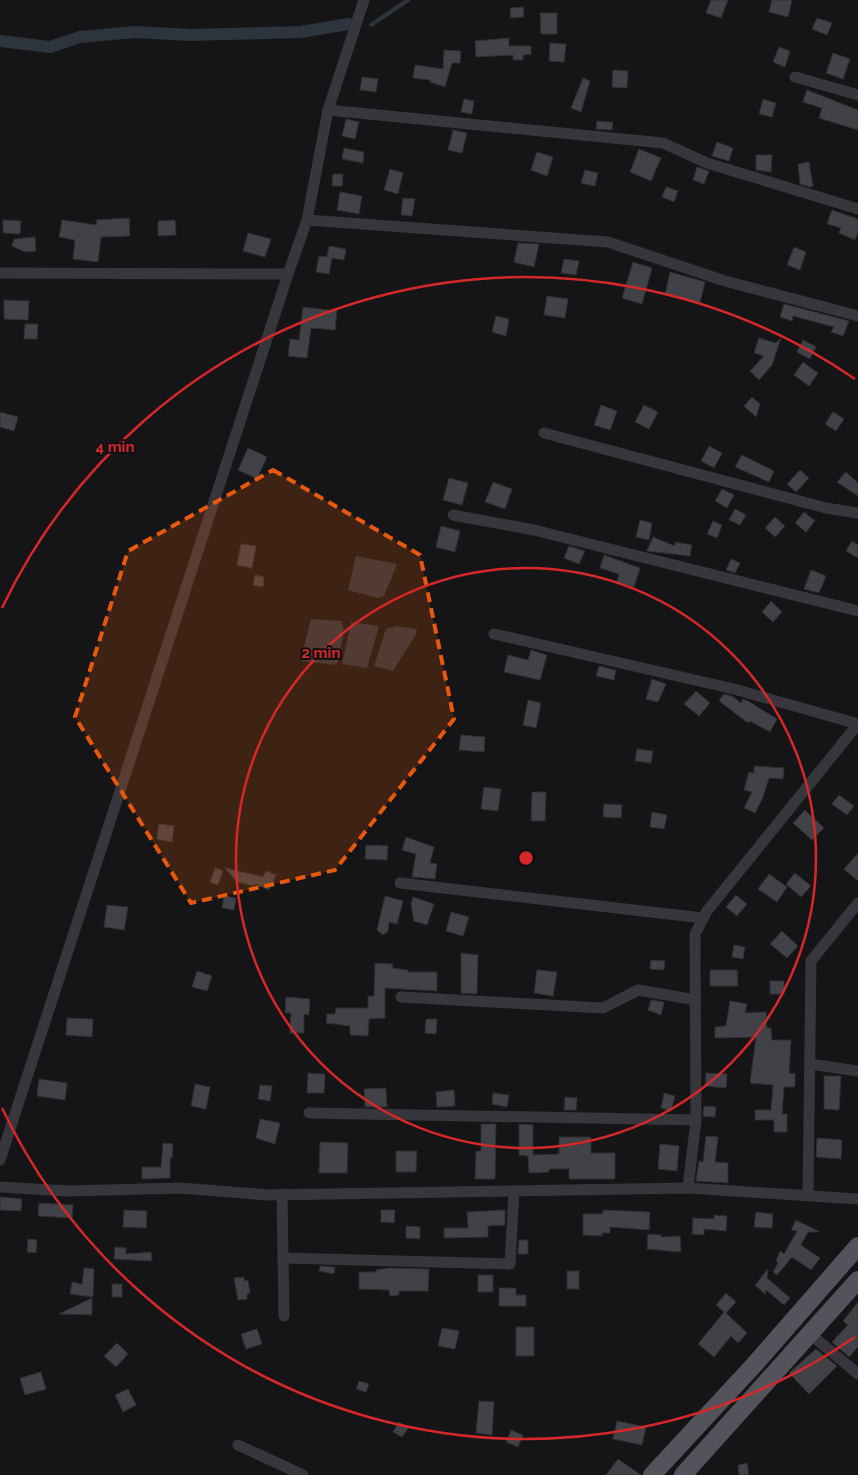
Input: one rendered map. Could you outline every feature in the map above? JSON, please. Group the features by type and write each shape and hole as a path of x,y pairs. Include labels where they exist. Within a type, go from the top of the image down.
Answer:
{"main road":[{"path":"652,1475 754,1365 858,1246"},
{"path":"683,1475 858,1280"}],"street":[{"path":"0,1160 307,220 328,110 364,0"},
{"path":"795,77 858,95"},
{"path":"328,110 663,144 707,163 858,209"},
{"path":"307,220 608,242 725,281 858,316"},
{"path":"0,273 288,274"},
{"path":"544,433 826,508 858,513"},
{"path":"453,515 534,530 858,611"},
{"path":"494,634 734,689 858,724 730,881 703,918 695,934 696,1120 688,1188"},
{"path":"400,883 703,918"},
{"path":"808,1194 811,961 858,904"},
{"path":"401,997 602,1008 638,990 696,1000"},
{"path":"810,1064 858,1071"},
{"path":"308,1114 696,1120"},
{"path":"0,1187 68,1191 180,1188 282,1194 688,1188 808,1194 858,1199"},
{"path":"283,1258 510,1264 514,1191"},
{"path":"282,1194 284,1316"},
{"path":"810,1333 858,1374"},
{"path":"238,1445 303,1475"}],"highlighted area":[{"path":"273,470 420,555 454,719 335,870 191,903 75,717 128,551"}],"shaded area":[{"path":"356,556 397,564 384,596 378,598 348,590"},
{"path":"311,619 342,621 344,632 337,665 302,661 301,658"},
{"path":"351,622 379,626 367,668 342,664"},
{"path":"397,626 417,629 416,634 393,671 374,666 386,629"}],"building":[{"path":"711,0 728,0 721,18 706,13"},
{"path":"772,0 792,0 788,17 769,12"},
{"path":"523,7 524,17 511,18 510,8"},
{"path":"540,13 557,13 557,34 541,34"},
{"path":"817,18 832,23 827,35 812,29"},
{"path":"509,38 509,46 531,46 531,54 523,55 523,60 513,60 513,55 476,57 475,41"},
{"path":"550,43 566,44 564,62 549,61"},
{"path":"779,47 790,51 785,67 773,62"},
{"path":"444,50 461,51 460,63 452,63 445,87 430,82 430,80 413,78 415,65 443,69"},
{"path":"833,53 850,59 843,79 826,73"},
{"path":"613,70 628,71 627,88 612,87"},
{"path":"362,77 378,79 376,92 360,90"},
{"path":"583,78 590,81 581,112 571,108"},
{"path":"807,90 858,110 858,130 819,118 822,108 803,102"},
{"path":"464,99 474,101 472,114 461,112"},
{"path":"763,99 776,103 772,117 759,114"},
{"path":"346,119 359,122 355,139 342,136"},
{"path":"597,121 613,122 612,130 596,129"},
{"path":"453,130 467,133 462,153 448,150"},
{"path":"717,142 733,148 729,161 712,156"},
{"path":"344,148 364,152 363,163 342,159"},
{"path":"639,149 661,158 651,181 630,172"},
{"path":"537,152 553,157 547,176 531,170"},
{"path":"756,155 772,155 771,172 756,170"},
{"path":"809,162 813,186 810,187 800,184 798,164"},
{"path":"697,167 709,171 704,184 693,180"},
{"path":"390,169 403,173 398,194 384,190"},
{"path":"585,170 598,173 595,186 581,183"},
{"path":"333,174 343,174 342,186 332,186"},
{"path":"666,187 678,191 674,202 662,197"},
{"path":"340,192 362,196 359,214 337,210"},
{"path":"403,198 415,199 412,216 401,215"},
{"path":"832,210 858,219 858,232 855,240 839,233 841,228 827,224"},
{"path":"129,218 130,236 101,237 98,262 73,259 75,240 59,237 62,220 97,225 96,220"},
{"path":"3,220 21,221 20,234 3,233"},
{"path":"175,220 176,235 158,236 158,221"},
{"path":"248,233 271,239 265,257 243,251"},
{"path":"35,237 36,251 25,252 12,246 14,239"},
{"path":"518,243 539,244 534,267 514,262"},
{"path":"329,246 346,249 344,260 332,258 329,274 316,272 319,256 327,257"},
{"path":"794,247 806,252 800,270 787,265"},
{"path":"564,259 579,261 576,275 561,273"},
{"path":"633,262 652,268 642,304 622,298"},
{"path":"670,272 705,282 700,303 665,295"},
{"path":"547,296 568,299 565,318 544,315"},
{"path":"4,300 29,301 28,320 4,319"},
{"path":"784,304 849,321 843,336 831,332 834,327 793,316 792,321 780,317"},
{"path":"303,307 337,311 335,330 311,328 307,358 288,356 290,339 299,340"},
{"path":"496,316 509,319 506,336 492,332"},
{"path":"25,324 38,324 37,339 24,339"},
{"path":"759,338 776,343 781,338 772,365 759,380 750,371 764,356 754,353"},
{"path":"803,340 816,347 810,359 797,352"},
{"path":"803,362 818,373 809,386 794,375"},
{"path":"752,397 760,404 756,417 744,406"},
{"path":"601,405 617,411 610,430 594,425"},
{"path":"644,405 658,412 649,429 635,422"},
{"path":"0,412 18,417 14,431 0,427"},
{"path":"833,412 844,419 836,431 825,424"},
{"path":"709,446 722,453 714,468 701,461"},
{"path":"248,448 267,457 257,479 238,470"},
{"path":"742,455 774,471 769,482 735,467"},
{"path":"800,470 809,478 796,492 787,484"},
{"path":"846,472 858,483 858,496 837,482"},
{"path":"449,478 468,483 462,505 443,500"},
{"path":"493,482 512,489 505,509 485,502"},
{"path":"722,489 734,495 727,508 715,501"},
{"path":"735,509 746,515 740,525 729,520"},
{"path":"804,512 815,521 806,532 795,523"},
{"path":"775,517 785,526 775,537 765,528"},
{"path":"640,520 652,523 649,540 636,537"},
{"path":"713,521 722,525 717,538 707,534"},
{"path":"441,526 460,531 455,552 436,547"},
{"path":"653,537 675,546 675,542 692,545 690,556 647,551"},
{"path":"852,541 858,545 858,558 846,551"},
{"path":"241,544 256,546 252,568 237,565"},
{"path":"569,546 585,551 579,564 564,558"},
{"path":"604,555 640,568 634,587 617,582 619,574 600,568"},
{"path":"731,559 740,563 735,573 726,570"},
{"path":"811,570 826,576 819,593 804,589"},
{"path":"255,575 264,577 263,587 253,585"},
{"path":"771,601 782,612 773,622 762,612"},
{"path":"531,650 547,655 540,680 504,672 508,655 528,660"},
{"path":"599,666 616,670 614,680 596,676"},
{"path":"652,679 666,684 658,702 646,699"},
{"path":"696,691 710,703 699,716 684,704"},
{"path":"724,694 732,696 741,703 743,699 748,701 777,719 770,732 750,721 748,723 719,701"},
{"path":"528,700 541,703 536,728 523,725"},
{"path":"461,735 485,737 484,752 459,750"},
{"path":"637,749 653,751 651,763 635,761"},
{"path":"754,766 784,768 783,779 769,778 755,813 744,808 752,792 744,790 749,772 754,773"},
{"path":"484,787 501,789 498,811 481,809"},
{"path":"532,792 546,792 545,821 531,821"},
{"path":"839,795 854,806 847,815 832,804"},
{"path":"604,804 622,805 621,818 603,817"},
{"path":"805,810 824,828 812,840 793,823"},
{"path":"652,812 667,815 664,829 650,827"},
{"path":"159,824 174,826 172,842 157,839"},
{"path":"406,837 434,847 430,863 437,864 435,879 412,877 416,854 402,850"},
{"path":"366,845 388,846 387,860 365,859"},
{"path":"858,853 858,881 844,869"},
{"path":"215,868 223,871 218,885 210,882"},
{"path":"225,868 263,877 266,871 276,875 269,890 255,884 254,886 237,882"},
{"path":"795,873 811,886 801,897 786,884"},
{"path":"769,874 787,887 777,902 758,889"},
{"path":"736,895 747,904 737,916 726,907"},
{"path":"224,896 236,898 234,910 222,908"},
{"path":"385,896 403,901 397,924 389,922 388,931 383,935 377,930"},
{"path":"413,897 434,904 427,925 414,921 411,904"},
{"path":"107,905 128,907 124,930 104,927"},
{"path":"451,912 469,917 463,936 446,931"},
{"path":"782,931 798,946 787,958 770,944"},
{"path":"734,945 745,947 743,959 732,957"},
{"path":"461,953 478,955 477,994 461,993"},
{"path":"651,960 665,961 664,970 650,969"},
{"path":"375,963 393,964 392,968 408,970 408,972 437,972 437,991 385,988 385,1018 369,1019 368,1036 350,1035 350,1026 326,1023 327,1014 335,1014 336,1008 368,1008 368,996 374,996"},
{"path":"537,970 557,972 553,996 534,993"},
{"path":"710,970 737,970 738,986 710,986"},
{"path":"197,971 212,976 207,991 192,987"},
{"path":"770,981 784,981 784,994 770,994"},
{"path":"286,997 310,999 309,1015 304,1014 304,1033 290,1033 291,1013 285,1013"},
{"path":"651,1000 664,1002 661,1015 648,1010"},
{"path":"730,1001 747,1004 745,1013 766,1012 767,1028 771,1028 772,1040 791,1040 789,1073 795,1074 795,1087 784,1087 782,1114 787,1114 787,1132 774,1132 774,1120 755,1120 755,1110 771,1110 773,1085 750,1083 756,1037 715,1038 715,1027 726,1026"},
{"path":"67,1018 93,1019 92,1037 66,1035"},
{"path":"426,1019 437,1019 436,1034 425,1033"},
{"path":"308,1073 325,1074 324,1093 307,1093"},
{"path":"706,1073 727,1074 726,1088 705,1086"},
{"path":"824,1076 841,1076 839,1110 824,1109"},
{"path":"39,1079 67,1083 65,1100 37,1096"},
{"path":"195,1084 210,1087 206,1109 191,1106"},
{"path":"260,1085 272,1086 270,1101 258,1099"},
{"path":"386,1088 387,1107 365,1107 364,1089"},
{"path":"454,1090 455,1106 437,1107 436,1092"},
{"path":"493,1093 509,1095 507,1107 492,1104"},
{"path":"664,1093 675,1096 671,1111 661,1108"},
{"path":"565,1097 577,1098 576,1110 564,1110"},
{"path":"704,1106 716,1107 715,1117 703,1116"},
{"path":"260,1119 280,1123 275,1144 256,1138"},
{"path":"481,1124 496,1124 495,1179 475,1179 476,1151 481,1151"},
{"path":"519,1124 533,1125 533,1155 559,1154 559,1137 591,1137 591,1153 615,1153 615,1179 569,1179 569,1169 549,1169 549,1172 529,1173 528,1156 519,1155"},
{"path":"706,1136 718,1137 715,1162 728,1163 728,1183 696,1181 699,1161 703,1162"},
{"path":"817,1138 842,1140 841,1159 816,1157"},
{"path":"320,1142 348,1143 347,1173 319,1173"},
{"path":"163,1143 173,1144 172,1158 170,1158 170,1178 142,1179 142,1167 161,1167"},
{"path":"660,1144 679,1146 677,1171 658,1169"},
{"path":"396,1151 417,1151 416,1172 396,1172"},
{"path":"0,1197 22,1199 21,1211 0,1210"},
{"path":"39,1203 73,1205 72,1218 38,1216"},
{"path":"124,1210 147,1211 146,1228 123,1227"},
{"path":"381,1210 395,1210 394,1223 381,1222"},
{"path":"505,1210 505,1225 488,1226 488,1237 444,1238 444,1228 468,1228 467,1212"},
{"path":"603,1210 650,1212 649,1230 610,1227 610,1233 602,1233 602,1236 583,1235 583,1214 603,1214"},
{"path":"756,1212 773,1214 772,1228 754,1227"},
{"path":"714,1215 727,1216 726,1231 704,1229 704,1235 692,1234 693,1218 714,1219"},
{"path":"796,1220 820,1232 808,1232 801,1245 820,1258 811,1270 792,1257 777,1275 773,1272 778,1263 776,1261 780,1251 784,1254 797,1231 791,1230"},
{"path":"406,1226 420,1227 420,1239 406,1238"},
{"path":"648,1234 661,1235 661,1237 680,1236 681,1252 647,1249"},
{"path":"28,1239 37,1240 36,1253 27,1252"},
{"path":"519,1240 528,1240 528,1254 518,1254"},
{"path":"115,1247 126,1248 126,1254 151,1252 152,1261 114,1259"},
{"path":"320,1266 335,1267 334,1274 319,1271"},
{"path":"84,1268 94,1269 93,1297 70,1294 72,1282 82,1284"},
{"path":"390,1268 429,1269 428,1291 399,1291 399,1295 390,1296 389,1290 359,1289 359,1272 377,1272 376,1270"},
{"path":"768,1269 767,1278 790,1298 784,1305 766,1290 765,1294 755,1285"},
{"path":"567,1271 579,1271 579,1289 567,1289"},
{"path":"478,1275 493,1275 493,1292 478,1292"},
{"path":"244,1277 244,1281 248,1280 250,1293 247,1294 247,1299 238,1300 234,1278"},
{"path":"112,1284 122,1284 122,1297 112,1297"},
{"path":"499,1288 516,1288 516,1295 526,1295 526,1306 499,1306"},
{"path":"726,1293 736,1302 726,1313 747,1333 738,1343 731,1336 714,1357 698,1344 724,1312 716,1305"},
{"path":"92,1298 92,1315 59,1314"},
{"path":"858,1302 858,1347 849,1357 832,1342 848,1325 843,1321"},
{"path":"516,1327 534,1327 534,1356 516,1356"},
{"path":"442,1328 459,1331 455,1349 438,1346"},
{"path":"257,1329 262,1344 246,1349 241,1334"},
{"path":"117,1343 128,1354 116,1367 104,1356"},
{"path":"816,1349 837,1366 809,1394 789,1373"},
{"path":"41,1372 46,1389 25,1395 20,1378"},
{"path":"359,1381 369,1384 366,1392 356,1389"},
{"path":"128,1389 136,1405 123,1412 115,1395"},
{"path":"479,1401 494,1402 492,1435 476,1433"},
{"path":"617,1421 646,1427 642,1445 613,1439"},
{"path":"399,1422 408,1428 402,1437 393,1432"},
{"path":"511,1430 523,1435 518,1447 506,1442"},
{"path":"618,1459 641,1475 606,1475"},
{"path":"747,1463 749,1475 739,1475 738,1465"}],"waterway":[{"path":"371,25 408,0"},
{"path":"0,41 50,47 80,37 135,32 190,35 301,32 348,24"}]}
